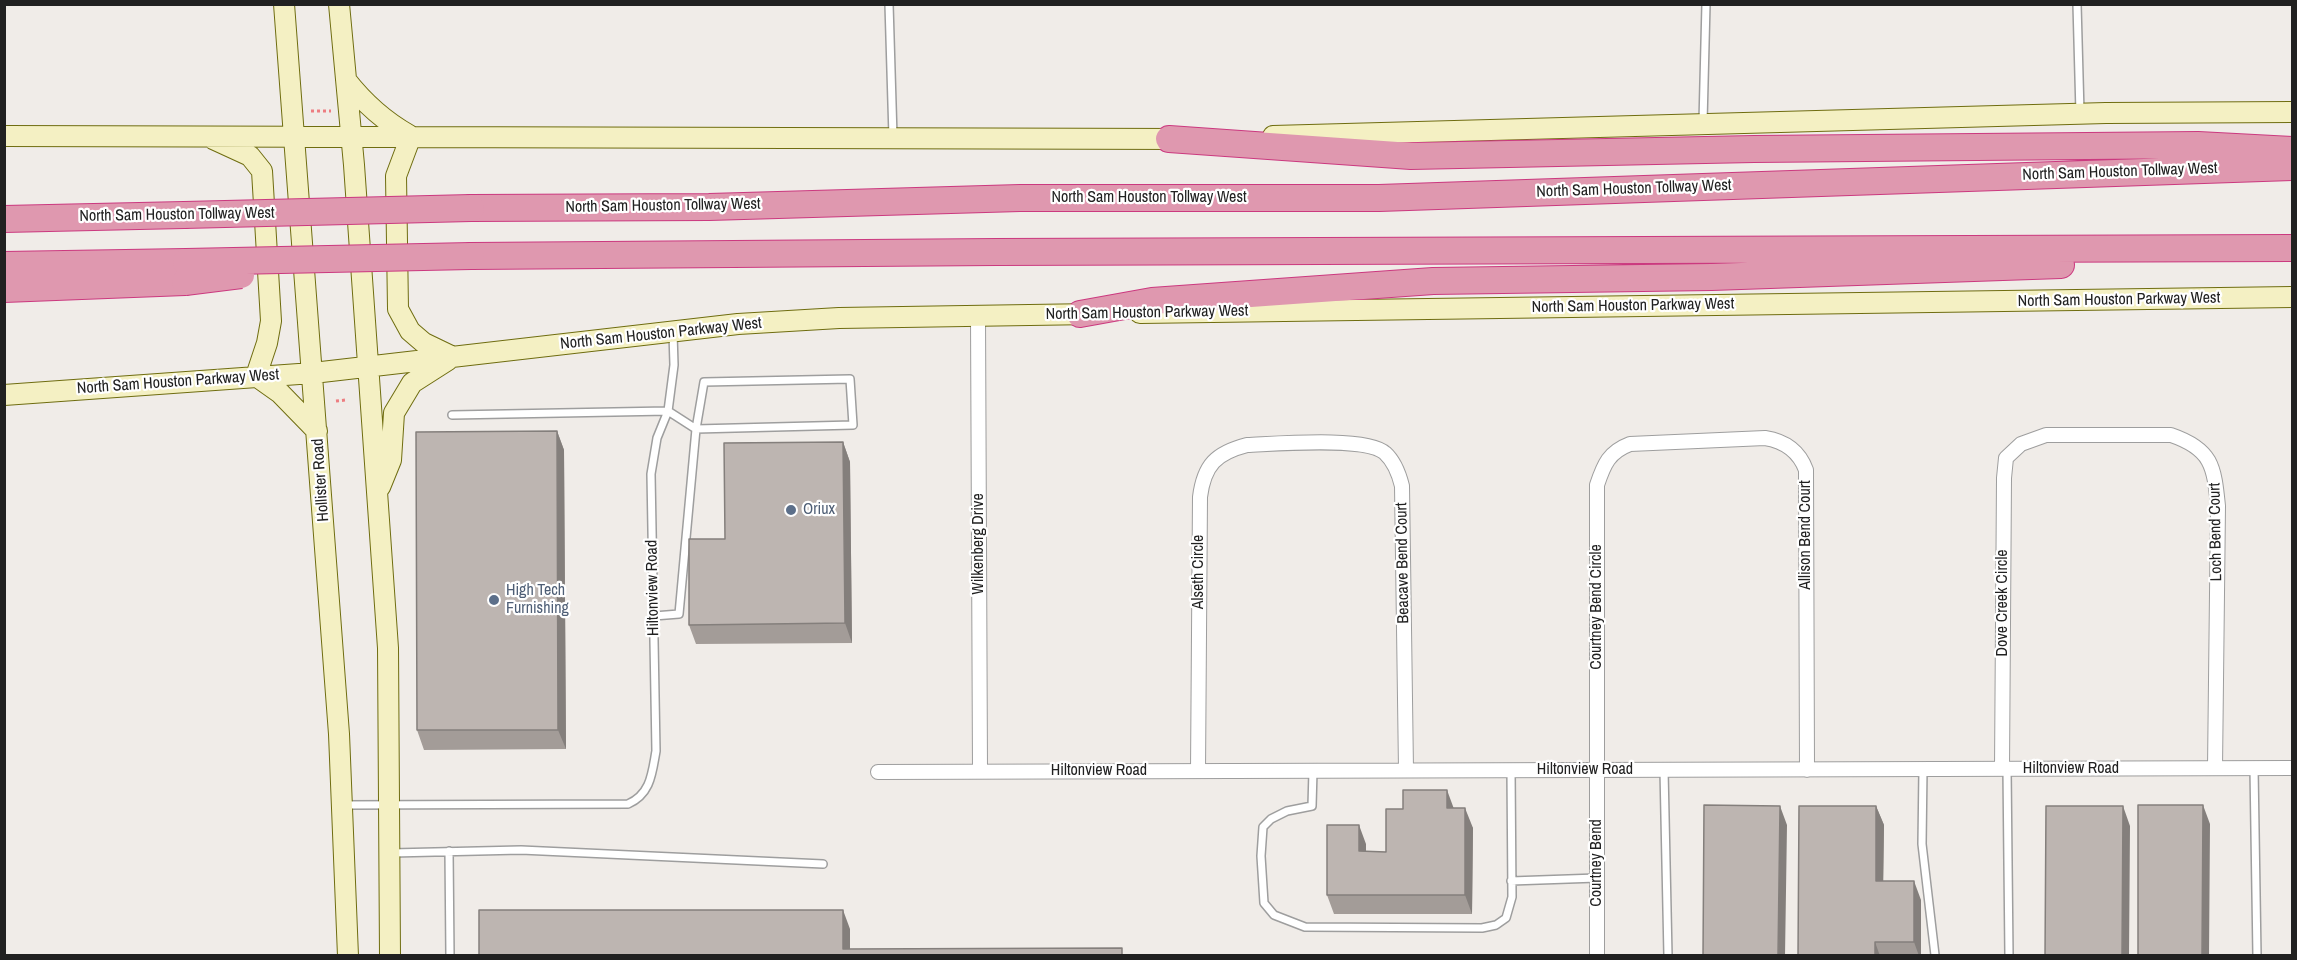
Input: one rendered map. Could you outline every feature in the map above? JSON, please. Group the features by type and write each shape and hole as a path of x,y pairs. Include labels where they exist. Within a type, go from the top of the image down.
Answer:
{"highway":[{"path":"1169,139 1411,156 2198,145 2292,150"},
{"name":"North Sam Houston Tollway West","path":"4,219 471,208 710,207 1020,198 1379,198 2292,167"},
{"path":"4,289 185,272 375,258 471,256 2292,248"},
{"path":"1080,314 1152,301 1433,281 1688,278 2186,260 2292,248"},
{"path":"4,265 185,272"}],"main road":[{"name":"Hollister Road","path":"284,4 296,136 338,723 348,956"},
{"path":"339,4 369,367 388,648 390,956"},
{"path":"346,80 391,125 411,136"},
{"path":"4,136 1169,139 2080,114 2292,112"},
{"path":"208,136 250,156 261,171 272,321 256,376 280,393 317,431"},
{"path":"411,136 396,176 398,309 410,331 424,343 453,357"},
{"name":"North Sam Houston Parkway West","path":"4,395 313,373 673,330 839,318 2292,297"},
{"path":"378,492 391,460 394,413 412,383 453,357"}],"street":[{"name":"Wilkenberg Drive","path":"978,316 980,771"},
{"name":"Loch Bend Court","path":"2021,444 2046,435 2171,435 2189,441 2202,449 2215,474 2218,506 2215,768"},
{"name":"Allison Bend Court","path":"1617,449 1630,444 1765,438 1779,441 1801,457 1806,470 1807,770"},
{"name":"Beacave Bend Court","path":"1294,444 1359,443 1384,452 1399,471 1402,486 1406,770"},
{"name":"Alseth Circle","path":"1198,771 1202,481 1208,467 1218,456 1231,449 1247,445 1294,444"},
{"name":"Dove Creek Circle","path":"2005,769 2004,478 2006,458 2021,444"},
{"name":"Courtney Bend Circle","path":"1597,770 1597,485 1604,465 1617,449"},
{"name":"Hiltonview Road","path":"878,772 2292,768"},
{"name":"Courtney Bend","path":"1596,956 1597,770"}],"lane":[{"path":"889,4 893,137"},
{"path":"1703,124 1706,4"},
{"path":"2077,4 2080,114"},
{"name":"Hiltonview Road","path":"342,805 628,804 640,799 651,778 656,751 651,474 657,438 668,411 674,364 673,330"},
{"path":"452,416 668,411 696,429 853,425 850,379 705,382 696,429 679,614 654,616"},
{"path":"2254,768 2257,956"},
{"path":"1923,769 1922,844 1935,955"},
{"path":"2005,769 2008,956"},
{"path":"1313,771 1312,806 1287,811 1271,819 1263,827 1261,856 1264,903 1274,915 1305,927 1482,928 1496,925 1506,918 1512,897 1511,770"},
{"path":"1664,770 1668,956"},
{"path":"389,853 521,850 823,864"},
{"path":"449,851 450,956"},
{"path":"1511,881 1597,878"}],"path":[{"path":"311,111 340,112"},
{"path":"336,401 346,400"}],"building":[{"name":"High Tech Furnishing","path":"557,431 558,730 417,730 416,432"},
{"name":"Oriux","path":"843,442 845,623 689,625 689,539 725,539 724,443"},
{"path":"1403,790 1447,790 1447,808 1465,808 1465,895 1327,895 1327,825 1359,825 1359,851 1386,852 1386,809 1403,809"},
{"path":"1704,805 1780,806 1778,956 1703,956"},
{"path":"2138,805 2203,805 2202,956 2138,956"},
{"path":"1799,806 1876,806 1876,881 1914,881 1914,942 1875,942 1875,956 1798,956"},
{"path":"2046,806 2123,806 2122,956 2045,956"},
{"path":"479,910 843,910 843,949 1122,948 1122,956 479,956"}],"place":[{"name":"Oriux","path":"791,510"},
{"name":"High Tech Furnishing","path":"494,600"}]}
